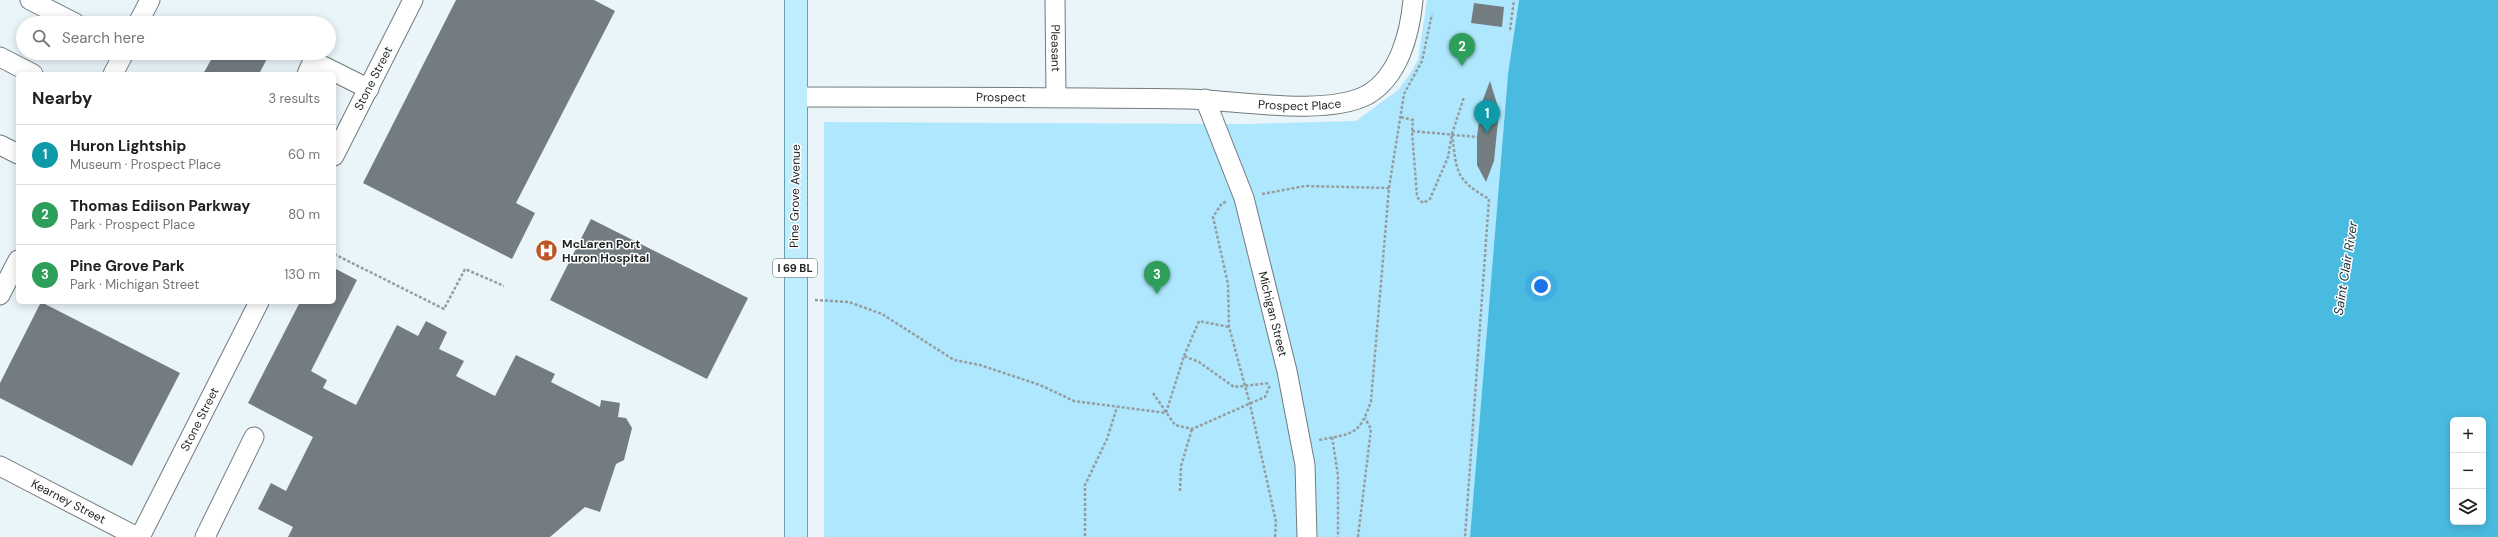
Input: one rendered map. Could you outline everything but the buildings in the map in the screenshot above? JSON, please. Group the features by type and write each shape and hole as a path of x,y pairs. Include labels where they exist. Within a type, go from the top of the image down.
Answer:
{"main road":[{"name":"Pine Grove Avenue","path":"796,0 796,537"}],"street":[{"path":"30,0 61,16"},
{"path":"142,16 150,0"},
{"name":"Stone Street","path":"336,152 413,0"},
{"name":"Pleasant","path":"1055,0 1056,97"},
{"name":"Prospect Place","path":"1205,99 1277,106 1334,104 1357,99 1369,94 1386,78 1402,51 1411,23 1413,0"},
{"path":"0,57 29,72"},
{"path":"114,72 120,60"},
{"path":"308,72 313,61 335,72"},
{"path":"336,72 369,89"},
{"name":"Prospect","path":"796,97 1056,97 1205,99"},
{"name":"Michigan Street","path":"1205,99 1244,198 1287,371 1306,465 1307,537"},
{"path":"0,145 16,153"},
{"path":"0,295 16,264"},
{"name":"Stone Street","path":"138,537 258,304"},
{"path":"205,537 254,438"},
{"name":"Kearney Street","path":"0,466 138,537"}],"path":[{"path":"1510,30 1514,0"},
{"path":"1338,537 1338,482 1332,437 1355,431 1364,422 1371,393 1389,188 1404,94 1422,61 1433,7"},
{"path":"1401,117 1413,120 1412,131 1417,197 1423,203 1430,199 1448,157 1452,134 1464,97"},
{"path":"1412,131 1477,137"},
{"path":"1452,134 1457,171 1469,187 1489,198 1465,537"},
{"path":"336,255 444,309 465,269 504,286"},
{"path":"795,298 849,302 882,314 954,360 980,365 1040,385 1074,401 1166,414"},
{"path":"1166,414 1184,356 1199,321 1230,328"},
{"path":"1184,356 1199,362 1234,387 1270,383 1287,371"},
{"path":"1153,393 1166,414 1176,425 1192,429 1265,397 1270,383"},
{"path":"1085,536 1085,485 1107,439 1117,407"},
{"path":"1358,537 1371,429 1365,417"},
{"path":"1180,491 1182,466 1192,429"}],"shaded area":[{"path":"1427,0 1519,0 1508,74 1470,537 824,537 824,122 1247,124 1356,121 1398,90 1410,74 1418,60"}],"water":[{"name":"Saint Clair River","path":"1519,0 2498,0 2498,537 1470,537 1508,74"}],"place":[{"name":"Thomas Ediison Parkway","path":"1462,66"},
{"name":"Huron Lightship","path":"1487,133"},
{"name":"McLaren Port Huron Hospital","path":"546,251"},
{"name":"Pine Grove Park","path":"1157,294"}]}
